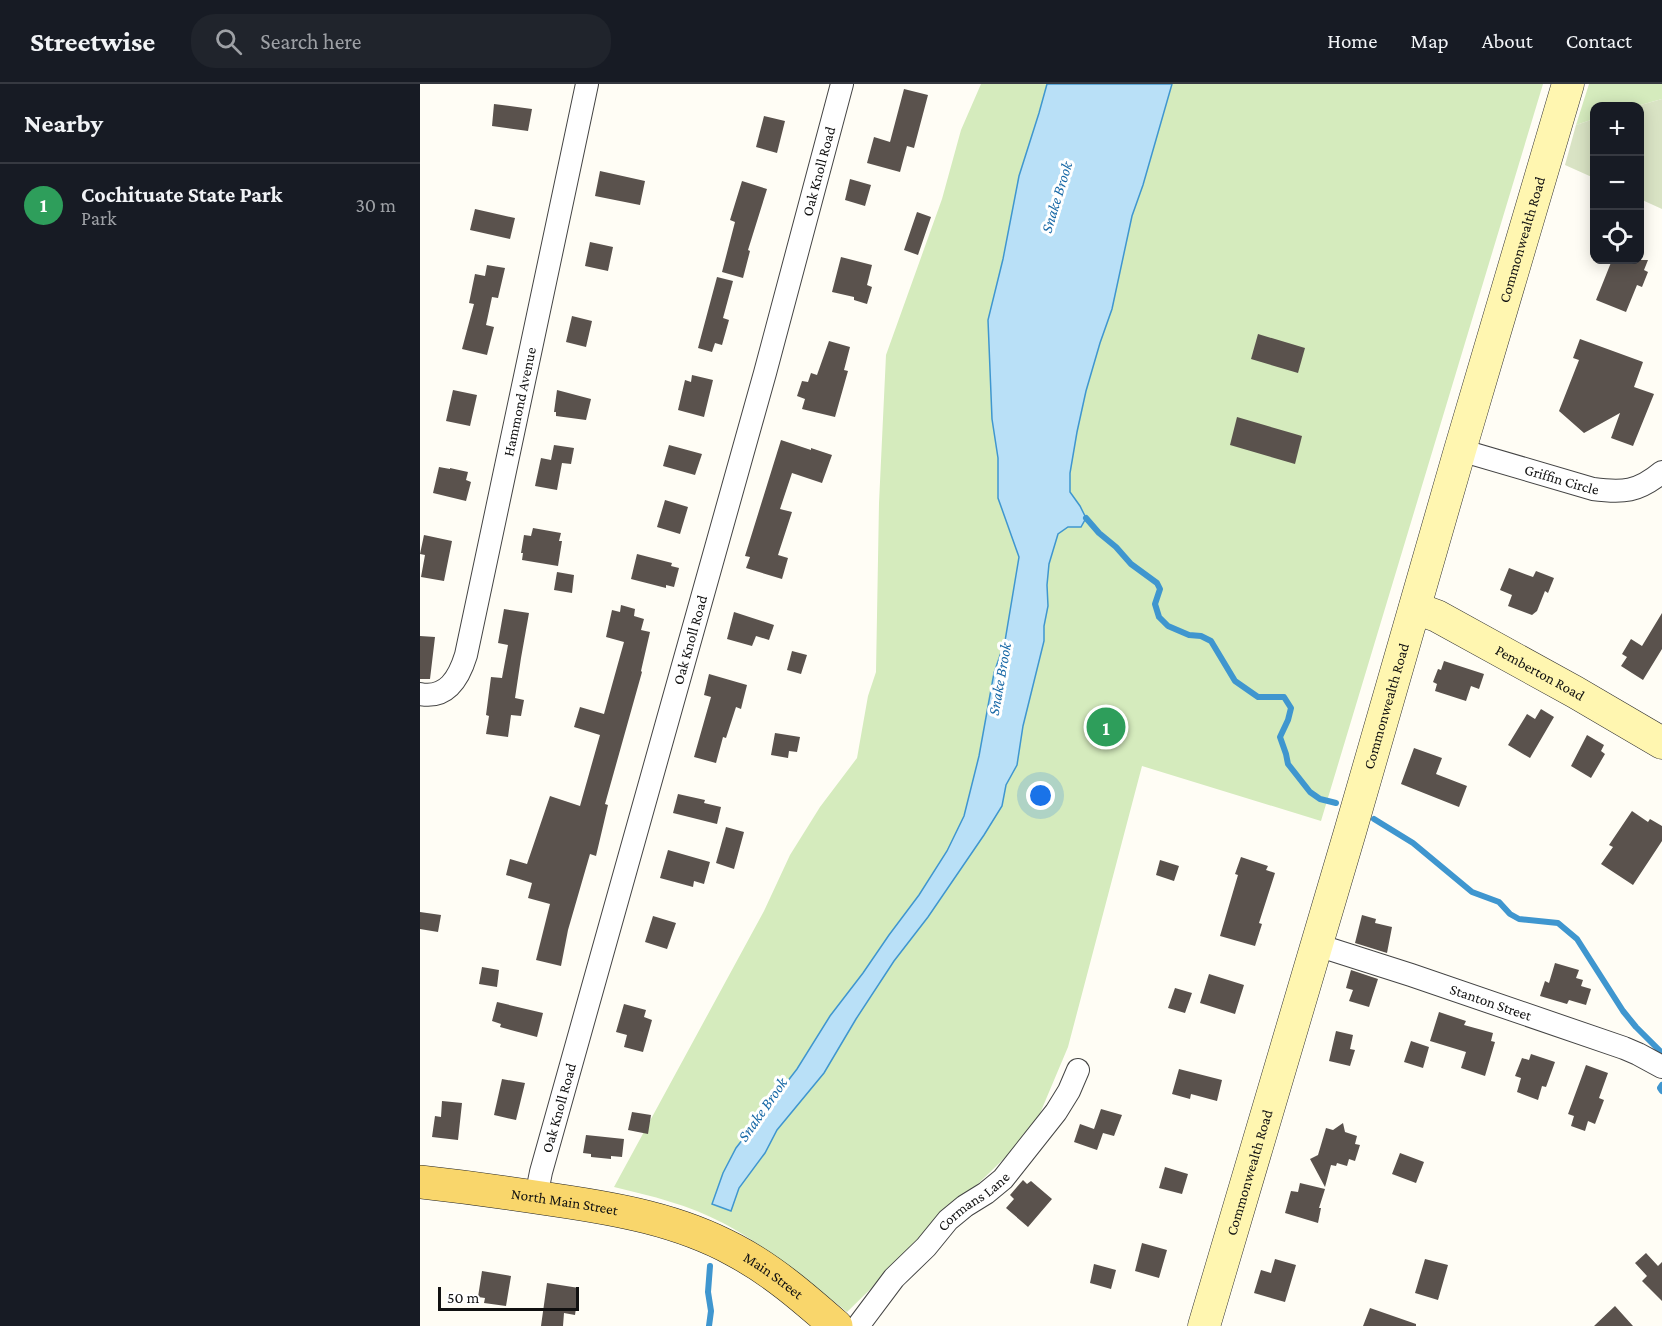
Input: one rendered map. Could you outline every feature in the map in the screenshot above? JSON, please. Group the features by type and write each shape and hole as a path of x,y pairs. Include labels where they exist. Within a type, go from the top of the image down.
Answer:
{"main road":[{"name":"Commonwealth Road","path":"1204,1326 1568,84"},
{"name":"Pemberton Road","path":"1415,608 1437,616 1662,743"},
{"name":"North Main Street","path":"420,1182 587,1204 639,1215 705,1236"},
{"name":"Main Street","path":"705,1236 772,1273 836,1326"}],"street":[{"name":"Hammond Avenue","path":"420,694 435,694 450,686 460,674 466,655 587,84"},
{"name":"Oak Knoll Road","path":"536,1197 544,1160 759,396 842,84"},
{"name":"Griffin Circle","path":"1460,450 1593,489 1612,492 1635,490 1662,472"},
{"name":"Stanton Street","path":"1317,945 1624,1048 1662,1067"},
{"name":"Cormans Lane","path":"858,1326 894,1278 926,1247 948,1220 1003,1179 1052,1117 1069,1091 1078,1070"}],"green space":[{"path":"981,84 1543,84 1321,821 1142,766 1068,1047 1033,1130 847,1312 740,1232 684,1206 614,1187 764,911 790,855 820,807 857,758 868,696 876,672 879,503 886,355 942,199 961,130"},
{"path":"1589,84 1662,84 1662,99 1644,104 1644,102 1590,102 1590,120 1576,125"},
{"path":"1662,99 1662,209 1644,201 1644,104"},
{"path":"1590,120 1590,176 1565,165 1576,125"}],"water":[{"path":"1047,84 1172,84 1132,216 1112,309 1086,391 1070,473 1070,492 1086,518 1081,527 1068,527 1058,534 1049,564 1044,641 1023,726 1017,765 1006,785 1002,806 984,835 928,917 894,961 824,1073 777,1130 765,1153 739,1188 731,1211 712,1204 723,1173 736,1148 797,1069 830,1016 919,895 947,851 964,816 979,756 994,673 1005,641 1019,557 998,498 998,458 992,419 988,320 1003,259 1019,176"}],"building":[{"path":"904,89 928,95 914,148 907,146 900,172 867,163 874,137 890,142"},
{"path":"494,104 532,109 528,131 492,126"},
{"path":"764,116 785,121 777,153 756,147"},
{"path":"600,171 645,181 640,205 595,196"},
{"path":"850,179 871,185 865,206 845,200"},
{"path":"742,181 767,189 748,250 750,251 743,278 722,272 735,222 730,220"},
{"path":"475,209 515,218 510,239 470,230"},
{"path":"917,212 931,217 918,255 904,250"},
{"path":"590,242 613,247 608,271 585,266"},
{"path":"841,257 872,265 867,285 872,287 867,304 854,300 854,297 832,292"},
{"path":"1644,260 1648,260 1644,270 1648,272 1642,287 1637,285 1626,312 1596,300 1610,264 1644,264"},
{"path":"487,265 505,268 498,298 492,297 486,325 494,327 487,355 462,349 474,304 469,303 475,274 485,276"},
{"path":"717,277 733,281 723,318 729,320 722,345 715,343 712,352 698,348"},
{"path":"572,316 592,321 586,347 566,342"},
{"path":"1258,334 1305,348 1298,373 1251,359"},
{"path":"1580,339 1643,362 1634,387 1654,394 1633,446 1611,438 1620,413 1584,433 1559,411 1579,360 1573,358"},
{"path":"829,341 850,347 844,370 848,371 835,417 802,409 805,399 797,396 802,381 808,382 811,373 817,375"},
{"path":"692,375 713,380 704,417 678,410 685,380 691,382"},
{"path":"453,390 477,395 470,426 446,421"},
{"path":"557,390 591,399 586,420 556,416 554,412"},
{"path":"1237,417 1302,436 1295,464 1230,445"},
{"path":"781,440 832,455 822,483 792,473 780,509 792,512 778,555 788,558 782,579 746,568 750,557 745,556"},
{"path":"554,445 574,448 571,464 562,463 557,490 535,486 541,458 551,460"},
{"path":"669,445 702,454 695,475 663,466"},
{"path":"439,467 468,472 466,480 471,482 466,501 433,493"},
{"path":"665,500 688,507 680,534 657,527"},
{"path":"533,528 561,533 558,566 522,560 524,535 531,536"},
{"path":"424,535 452,541 444,581 421,577 425,555 420,554"},
{"path":"637,554 672,563 671,566 679,568 674,587 666,585 666,588 631,579"},
{"path":"1509,568 1533,577 1536,571 1554,578 1548,593 1545,591 1537,611 1532,615 1508,606 1512,595 1500,590"},
{"path":"557,572 574,575 572,593 554,590"},
{"path":"621,605 635,609 634,616 644,619 641,630 650,632 642,672 605,804 608,805 596,856 590,854 568,930 561,966 536,960 550,904 528,898 532,883 506,875 510,859 527,864 550,796 580,806 600,735 574,727 580,707 604,714 624,642 606,637 612,610 620,612"},
{"path":"504,609 529,613 515,698 524,700 521,716 511,715 508,737 486,734 491,677 502,678 508,645 498,643"},
{"path":"734,612 774,625 769,640 756,636 752,646 727,639"},
{"path":"1662,613 1662,649 1643,680 1621,666 1627,657 1622,654 1631,639 1642,646"},
{"path":"420,636 435,637 430,679 420,679"},
{"path":"792,651 807,655 801,674 787,670"},
{"path":"1444,661 1484,674 1479,689 1471,686 1466,701 1435,691 1437,684 1433,682"},
{"path":"709,674 747,685 741,709 736,707 726,738 723,737 716,763 694,757 711,697 704,695"},
{"path":"1541,709 1554,717 1530,758 1508,745 1527,714 1535,719"},
{"path":"775,733 800,737 797,752 789,751 788,758 771,755"},
{"path":"1587,735 1604,745 1601,751 1605,754 1591,778 1571,766"},
{"path":"1414,748 1442,758 1436,774 1467,786 1459,807 1401,784"},
{"path":"678,794 705,800 704,803 721,807 717,824 673,813"},
{"path":"1632,811 1648,822 1650,819 1662,826 1662,841 1633,885 1601,864 1613,847 1609,845"},
{"path":"726,827 744,832 734,869 716,863"},
{"path":"668,850 710,862 704,884 694,881 693,887 660,878"},
{"path":"1241,857 1268,866 1266,870 1275,873 1259,923 1262,924 1255,946 1220,936"},
{"path":"1160,860 1179,866 1174,881 1156,875"},
{"path":"420,912 441,915 438,932 420,929"},
{"path":"1362,915 1376,919 1375,923 1392,927 1387,953 1355,943"},
{"path":"653,916 676,923 667,949 645,942"},
{"path":"1555,963 1579,970 1576,978 1583,980 1581,986 1591,989 1586,1005 1569,1000 1567,1004 1540,996 1545,981 1549,983"},
{"path":"482,967 499,970 497,987 479,984"},
{"path":"1351,970 1378,979 1369,1007 1349,1001 1353,990 1346,988"},
{"path":"1209,974 1244,985 1235,1014 1200,1003"},
{"path":"1175,988 1192,993 1185,1013 1168,1008"},
{"path":"497,1002 543,1013 537,1037 500,1027 501,1024 492,1021"},
{"path":"624,1004 646,1010 644,1017 652,1020 643,1052 624,1047 627,1035 616,1032"},
{"path":"1439,1012 1466,1021 1464,1025 1493,1033 1491,1041 1495,1042 1485,1076 1461,1068 1466,1052 1430,1041"},
{"path":"1336,1031 1353,1035 1350,1049 1355,1050 1350,1066 1329,1061"},
{"path":"1411,1041 1429,1047 1423,1068 1404,1062"},
{"path":"1531,1054 1555,1062 1546,1087 1542,1086 1538,1100 1517,1092 1521,1078 1515,1076 1522,1058 1529,1060"},
{"path":"1586,1065 1608,1073 1599,1098 1604,1100 1595,1124 1588,1121 1585,1131 1571,1126 1574,1116 1568,1114"},
{"path":"1179,1069 1222,1080 1217,1101 1191,1094 1190,1099 1172,1094"},
{"path":"502,1079 525,1083 516,1120 494,1115"},
{"path":"442,1101 462,1103 458,1140 432,1137 435,1116 441,1117"},
{"path":"1101,1109 1122,1115 1114,1136 1103,1133 1097,1150 1074,1142 1080,1124 1094,1129"},
{"path":"632,1112 651,1115 648,1134 628,1130"},
{"path":"1343,1123 1345,1132 1357,1136 1355,1144 1360,1145 1355,1161 1349,1159 1347,1166 1337,1163 1336,1166 1331,1165 1325,1187 1310,1159 1318,1155 1326,1128 1333,1130"},
{"path":"586,1135 624,1139 622,1157 611,1156 611,1159 591,1157 591,1154 583,1153"},
{"path":"1400,1153 1424,1162 1416,1183 1392,1174"},
{"path":"1165,1167 1188,1174 1182,1194 1159,1188"},
{"path":"1023,1180 1027,1184 1031,1181 1052,1199 1028,1227 1006,1208 1014,1199 1010,1195"},
{"path":"1300,1183 1325,1189 1319,1208 1321,1208 1318,1223 1285,1213 1291,1191 1298,1192"},
{"path":"1142,1243 1167,1250 1159,1278 1135,1271"},
{"path":"1646,1253 1658,1266 1662,1262 1662,1301 1642,1281 1647,1276 1635,1263"},
{"path":"1275,1259 1296,1265 1285,1302 1254,1293 1261,1270 1271,1273"},
{"path":"1425,1259 1448,1265 1438,1300 1415,1293"},
{"path":"1094,1264 1116,1270 1111,1289 1090,1283"},
{"path":"482,1271 511,1276 506,1306 484,1303 485,1298 478,1297"},
{"path":"547,1283 579,1288 575,1315 564,1313 563,1326 541,1326"},
{"path":"1615,1306 1633,1326 1594,1326"},
{"path":"1370,1308 1416,1324 1416,1326 1363,1326"}],"waterway":[{"path":"1086,518 1131,564 1157,583 1160,589 1155,604 1159,617 1168,626 1211,641 1235,681 1258,697 1284,697 1291,708 1280,737 1288,764 1310,792 1320,799 1336,803"},
{"path":"1374,819 1413,843 1472,892 1499,902 1510,914 1519,919 1558,923 1577,939 1623,1011 1662,1053"},
{"path":"1662,1085 1660,1088 1662,1091"},
{"name":"Snake Brook","path":"709,1326 710,1266"}],"place":[{"name":"Cochituate State Park","path":"1106,727"}]}
